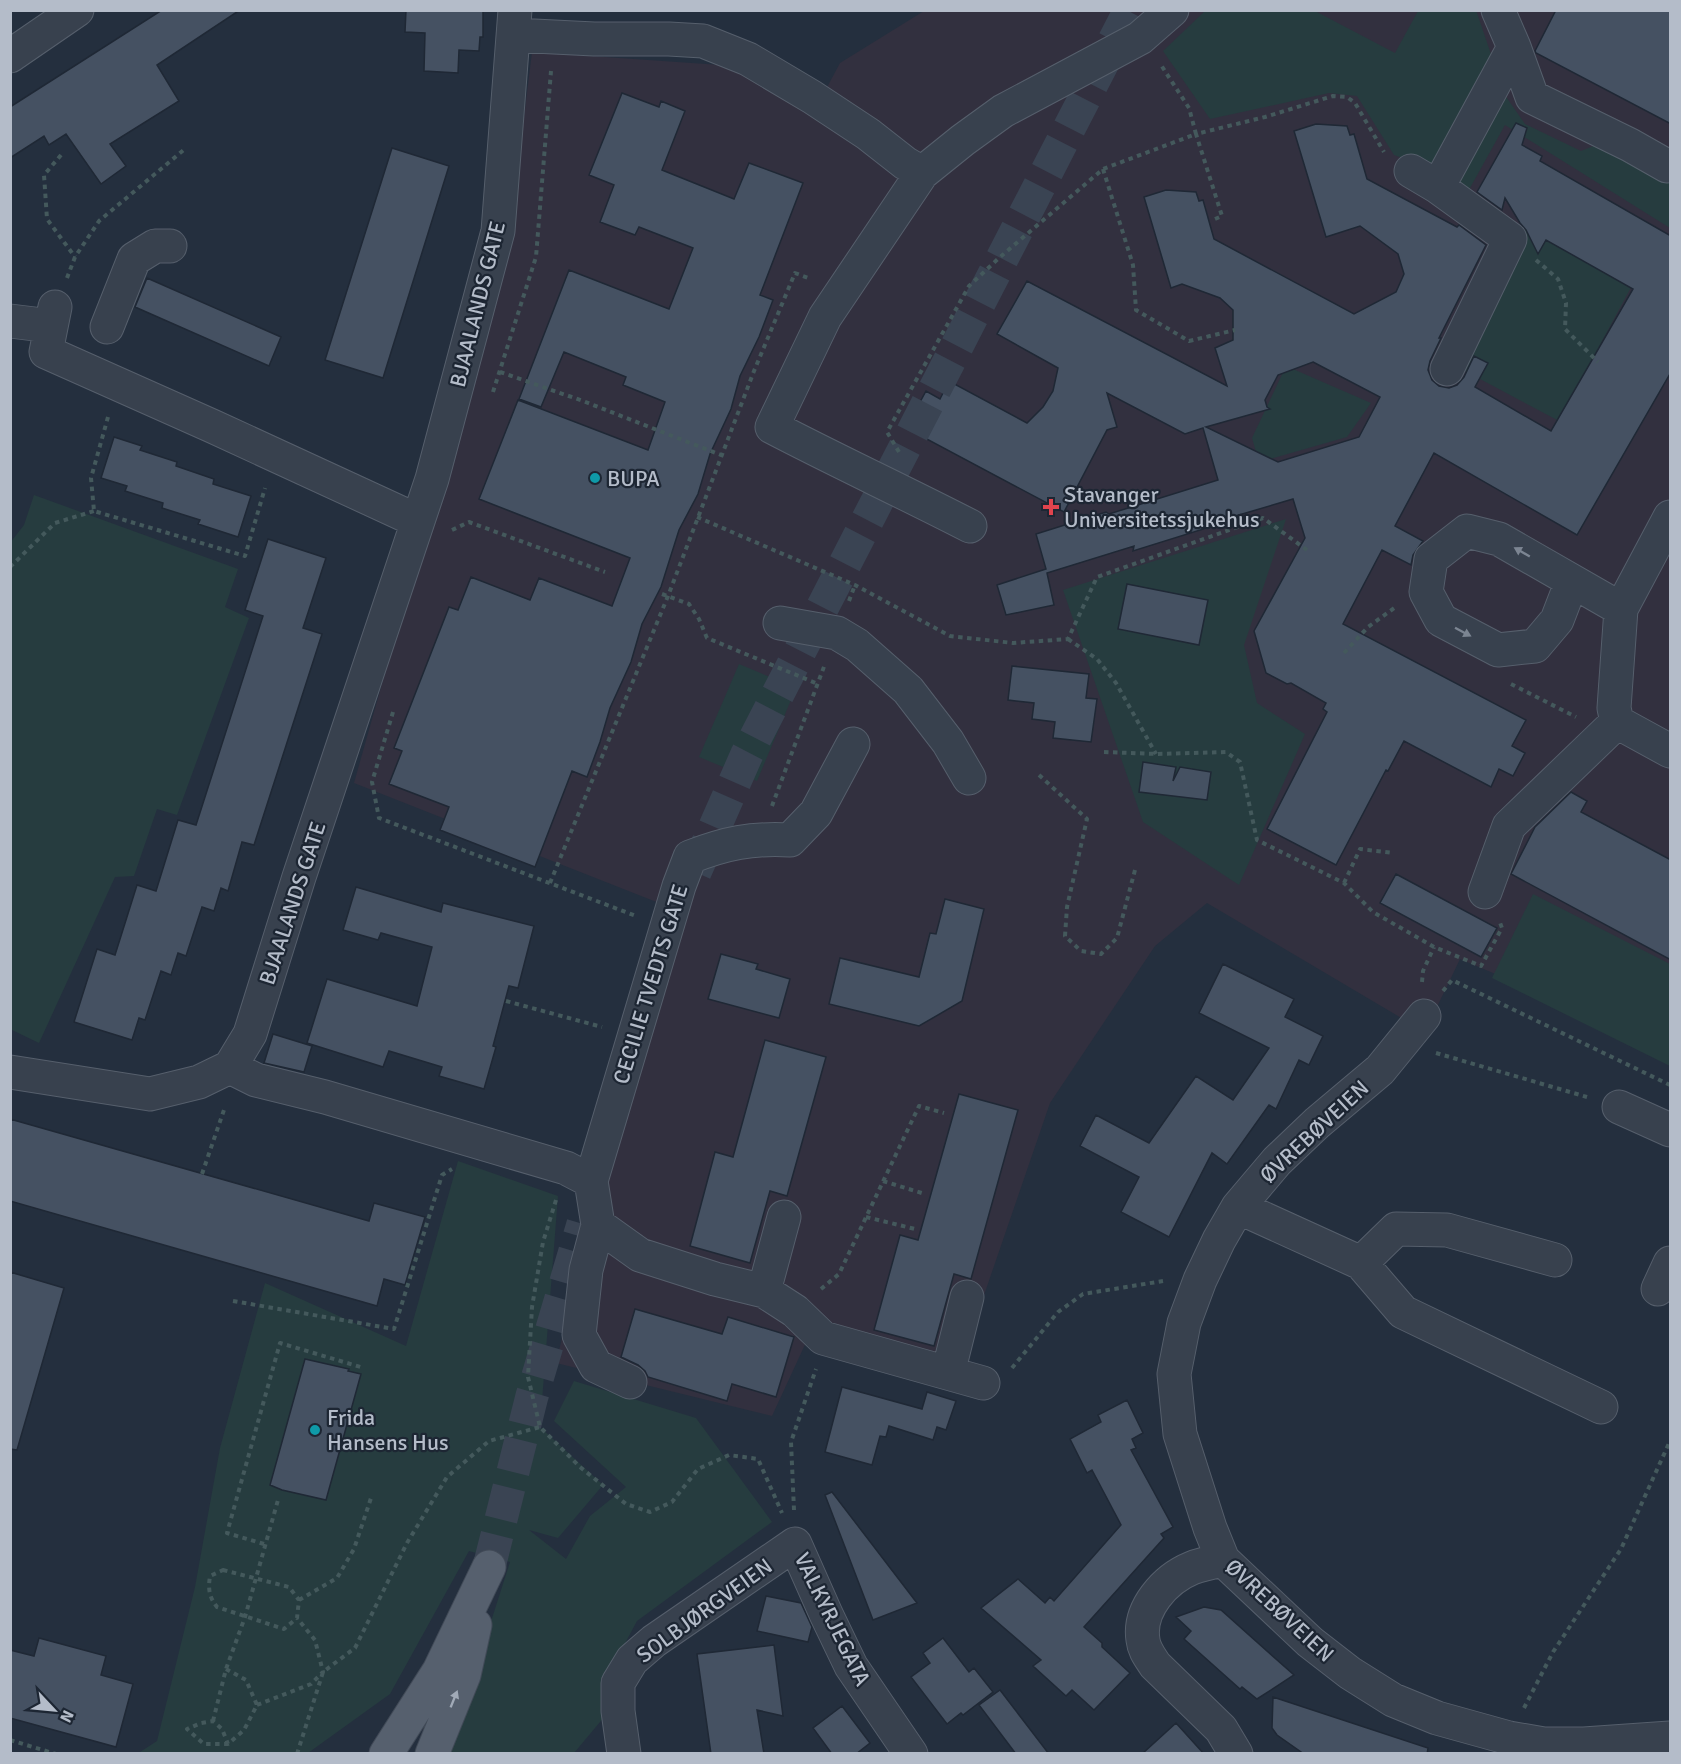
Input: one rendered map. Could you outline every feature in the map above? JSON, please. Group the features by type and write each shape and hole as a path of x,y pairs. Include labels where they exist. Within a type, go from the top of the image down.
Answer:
{"main road":[{"path":"386,1754 439,1671 489,1567 464,1675 432,1754"}],"street":[{"path":"10,56 77,10"},
{"path":"970,526 772,427 825,317 922,173 1003,111 1140,38 1172,10"},
{"path":"1498,10 1532,97 1630,145 1667,166"},
{"path":"515,23 554,38 703,41 748,59 812,97 922,173"},
{"name":"BJAALANDS GATE","path":"229,1082 250,1034 299,877 432,479 498,231 515,23"},
{"path":"1447,369 1510,239 1412,172 1514,47"},
{"path":"107,327 134,259 155,246 170,246"},
{"path":"10,321 53,316 46,352 418,521"},
{"path":"1671,517 1621,609 1614,708 1617,722 1671,751"},
{"path":"1572,580 1621,609"},
{"path":"780,623 837,633 857,645 908,690 948,742 969,778"},
{"path":"1485,892 1509,826 1617,722"},
{"path":"760,838 790,840 816,813 853,744"},
{"name":"CECILIE TVEDTS GATE","path":"598,1225 591,1181 679,886 690,857 718,846 760,838"},
{"name":"ØVREBØVEIEN","path":"1424,1016 1380,1070 1276,1161 1238,1207 1200,1280 1184,1323 1174,1374 1180,1434 1210,1528 1224,1560 1310,1642 1350,1673 1393,1700 1437,1718 1509,1738 1544,1744 1671,1738"},
{"path":"10,1072 150,1094 199,1082 256,1080 325,1097 566,1168 591,1181"},
{"path":"1619,1107 1671,1130"},
{"path":"1238,1207 1361,1263 1403,1312 1601,1407"},
{"path":"764,1291 784,1217"},
{"path":"630,1382 596,1366 579,1335 586,1270 598,1225 640,1255 715,1279 764,1291 795,1311 823,1338 983,1383"},
{"path":"1361,1263 1396,1229 1447,1230 1555,1260"},
{"path":"948,1373 967,1297"},
{"name":"SOLBJØRGVEIEN","path":"624,1754 618,1712 618,1683 632,1660 654,1641 795,1544"},
{"name":"VALKYRJEGATA","path":"795,1544 851,1666 911,1754"},
{"path":"1224,1560 1192,1568 1166,1584 1147,1609 1142,1638 1147,1653 1155,1665 1221,1729 1236,1754"}],"path":[{"path":"492,394 536,257 554,38"},
{"path":"1140,38 1169,76 1189,108 1222,216 1215,219"},
{"path":"905,492 906,464 887,432 969,286 1103,169 1196,134 1265,117 1333,96 1347,97 1355,102 1412,172"},
{"path":"53,316 75,257 99,221 186,148"},
{"path":"61,155 44,175 47,219 75,257"},
{"path":"1103,169 1133,265 1136,310 1189,340 1235,330"},
{"path":"1510,239 1558,279 1566,303 1565,329 1598,362"},
{"path":"550,883 795,273 812,279 820,277"},
{"path":"500,372 584,401 721,455"},
{"path":"94,511 91,478 118,384"},
{"path":"10,567 55,523 94,511 245,556 274,455"},
{"path":"697,517 855,585 950,636 1013,643 1068,639 1097,659 1116,683 1157,754"},
{"path":"1068,639 1097,577 1263,518 1307,550"},
{"path":"450,522 446,533 469,522 605,572"},
{"path":"760,838 855,585"},
{"path":"665,595 689,604 699,619 707,638 818,684"},
{"path":"1344,653 1368,627 1400,605"},
{"path":"395,704 372,782 380,818 668,928"},
{"path":"1104,752 1157,754 1226,752 1240,762 1257,840 1344,883 1372,912 1434,947 1481,966 1502,928"},
{"path":"1039,775 1087,819 1067,908 1065,936 1081,951 1101,954 1117,938 1135,870"},
{"path":"1344,883 1360,849 1394,853"},
{"path":"1423,971 1434,947"},
{"path":"1424,1016 1452,980 1671,1085"},
{"path":"506,1001 635,1036"},
{"path":"1401,1044 1451,1056 1619,1107"},
{"path":"202,1174 229,1082"},
{"path":"795,1311 839,1274 919,1106 944,1113"},
{"path":"233,1301 394,1329 442,1175"},
{"path":"883,1181 925,1194"},
{"path":"866,1218 915,1229"},
{"path":"983,1383 1011,1369 1058,1312 1083,1294 1172,1280"},
{"path":"795,1544 791,1442 823,1338"},
{"path":"264,1544 227,1533 280,1343 364,1368"},
{"path":"213,1721 187,1729 204,1744 228,1744 244,1730 257,1705 311,1684 355,1648 407,1543 447,1477 489,1441 540,1427"},
{"path":"1509,1738 1553,1652 1621,1549 1671,1441"},
{"path":"299,1600 337,1578 354,1549 372,1495"},
{"path":"213,1721 226,1669 245,1617 278,1500"},
{"path":"223,1570 289,1587 299,1600 297,1618 284,1629 217,1607 208,1589 210,1576 223,1570"},
{"path":"297,1618 315,1640 323,1672 297,1754"},
{"path":"226,1669 246,1680 257,1705"},
{"path":"213,1721 222,1730 228,1744"},
{"path":"10,1740 56,1754"}],"shaded area":[{"name":"Stavanger Universitetssjukehus","path":"924,11 1670,11 1670,1048 1460,959 1425,1032 1207,903 1155,946 1050,1103 959,1368 809,1336 772,1416 556,1363 635,1036 664,905 354,783 510,231 532,52 735,66 825,91 840,63"}],"green space":[{"path":"1476,10 1495,66 1440,172 1394,155 1357,96 1329,93 1210,119 1163,51 1205,11 1315,11 1395,53 1418,11"},
{"path":"1502,91 1525,124 1581,151 1601,143 1670,181 1670,228 1505,125 1465,197 1452,189"},
{"path":"1530,220 1635,280 1559,421 1450,363"},
{"path":"1286,366 1371,403 1347,437 1259,462 1252,438"},
{"path":"34,495 238,569 225,607 249,618 177,815 157,809 134,876 115,877 39,1043 10,1029 10,543 24,525"},
{"path":"1286,519 1244,645 1257,703 1305,734 1239,885 1143,822 1063,590"},
{"path":"739,664 796,688 757,781 699,757"},
{"path":"1533,894 1670,964 1670,1066 1492,978"},
{"path":"458,1161 558,1196 540,1427 603,1485 558,1538 529,1530 566,1559 590,1516 626,1487 554,1421 574,1381 696,1418 772,1522 637,1621 601,1688 605,1716 574,1753 449,1753 510,1562 469,1551 390,1694 308,1753 137,1754 157,1741 195,1587 220,1448 265,1283 406,1346"}],"building":[{"path":"162,10 240,10 157,65 179,101 110,144 126,166 101,184 66,134 49,145 44,136 10,158 10,107"},
{"path":"406,10 483,10 483,37 480,37 479,51 459,50 458,73 424,71 425,33 405,32"},
{"path":"1556,10 1671,10 1671,124 1536,53"},
{"name":"BUPA","path":"622,93 659,107 661,101 685,111 662,170 734,199 749,163 803,183 760,295 773,300 759,337 740,376 731,409 710,454 698,494 679,530 661,587 642,624 631,662 610,708 587,777 572,771 535,867 440,830 449,807 389,784 402,751 394,748 449,607 458,610 471,577 530,600 539,578 612,606 630,558 479,499 518,400 648,450 665,402 623,385 626,377 564,352 541,407 519,399 569,270 669,309 693,248 639,227 635,235 600,222 614,185 589,175"},
{"path":"1516,123 1527,128 1522,145 1542,156 1540,161 1671,236 1671,372 1577,535 1434,453 1395,526 1423,541 1413,555 1411,565 1382,550 1343,624 1526,720 1512,746 1525,753 1513,776 1499,769 1491,787 1404,741 1388,771 1386,770 1336,865 1267,829 1327,712 1323,709 1326,703 1291,683 1287,684 1266,673 1254,631 1305,538 1293,499 1212,523 1210,527 1133,551 1134,546 1047,573 1054,605 1006,615 997,585 1046,569 1036,534 1218,480 1203,428 1185,434 1107,393 1117,427 1107,430 1064,512 906,428 926,391 940,399 949,381 1027,423 1043,407 1053,391 1058,368 997,334 1027,281 1227,386 1215,348 1233,340 1233,310 1220,298 1182,284 1171,288 1144,197 1166,190 1196,192 1199,201 1203,200 1214,239 1354,314 1396,292 1404,274 1398,254 1360,226 1326,237 1294,131 1316,124 1347,126 1350,135 1354,134 1367,179 1457,227 1459,225 1486,245 1439,338 1441,338 1428,370 1432,380 1439,386 1449,388 1457,385 1464,377 1474,356 1488,363 1475,387 1551,431 1633,289 1546,240 1538,254 1526,230 1505,198 1502,210 1477,192","holes":["1313,362 1380,397 1359,437 1278,462 1206,427 1270,409 1265,400 1278,375"]},
{"path":"392,148 449,166 383,378 325,360"},
{"path":"147,278 281,337 269,366 135,307"},
{"path":"114,437 142,446 140,450 177,462 176,466 214,479 213,484 251,496 238,537 198,524 200,520 162,508 163,503 125,491 127,486 101,478"},
{"path":"268,539 326,558 303,628 322,634 254,845 242,842 228,891 221,888 214,911 202,907 186,956 178,953 171,975 161,971 145,1020 139,1018 132,1040 74,1022 97,949 115,955 137,885 156,891 178,820 196,825 263,616 245,610"},
{"path":"1127,584 1208,600 1199,645 1118,629"},
{"path":"1012,666 1089,674 1086,698 1097,699 1091,742 1053,738 1055,722 1032,719 1034,703 1008,700"},
{"path":"1143,762 1176,767 1173,781 1180,767 1211,772 1207,800 1139,792"},
{"path":"1571,792 1587,801 1581,812 1671,860 1671,960 1511,874 1535,827"},
{"path":"1396,874 1497,928 1481,957 1380,903"},
{"path":"356,887 441,912 443,903 534,926 518,988 509,986 484,1089 439,1076 442,1067 389,1051 383,1067 307,1043 327,979 417,1006 432,947 381,933 378,940 343,930"},
{"path":"945,899 984,909 962,1001 919,1026 829,1004 840,958 919,977 930,933 936,934"},
{"path":"721,954 758,964 756,969 790,979 779,1018 708,999"},
{"path":"1223,964 1294,999 1285,1017 1323,1036 1309,1065 1299,1060 1276,1109 1269,1105 1227,1164 1212,1153 1169,1237 1121,1212 1139,1177 1080,1146 1096,1115 1149,1143 1196,1076 1233,1100 1269,1048 1199,1013"},
{"path":"273,1034 312,1046 304,1072 264,1063"},
{"path":"765,1040 826,1057 787,1196 770,1191 750,1263 690,1246 715,1152 733,1157"},
{"path":"959,1094 1018,1110 971,1279 954,1274 934,1346 874,1330 900,1235 918,1240"},
{"path":"10,1119 369,1221 374,1203 425,1217 405,1285 384,1279 377,1306 10,1201"},
{"path":"10,1272 64,1288 17,1450 10,1449"},
{"path":"635,1309 722,1334 728,1317 794,1337 776,1397 732,1384 727,1401 648,1377 638,1365 621,1357"},
{"name":"Frida Hansens Hus","path":"305,1359 361,1374 326,1500 270,1485"},
{"path":"842,1387 922,1409 927,1392 956,1401 946,1430 937,1427 933,1440 889,1426 886,1437 880,1436 872,1465 825,1452"},
{"path":"1127,1400 1143,1433 1132,1439 1136,1448 1131,1450 1173,1527 1161,1534 1164,1538 1084,1627 1130,1673 1094,1710 1072,1690 1066,1696 1033,1666 1041,1660 981,1608 1018,1579 1045,1603 1050,1597 1054,1601 1121,1525 1092,1470 1087,1473 1070,1439 1101,1422 1098,1415"},
{"path":"832,1492 917,1603 873,1620 825,1495"},
{"path":"766,1596 801,1603 812,1627 808,1642 757,1631"},
{"path":"1204,1607 1221,1610 1294,1675 1257,1699 1242,1687 1240,1689 1184,1639 1191,1631 1176,1617"},
{"path":"39,1638 106,1656 101,1675 133,1684 116,1747 10,1718 10,1650 34,1656"},
{"path":"943,1638 969,1672 974,1668 993,1692 947,1724 911,1677 930,1663 923,1653"},
{"path":"774,1645 783,1716 757,1710 764,1754 711,1754 697,1654"},
{"path":"1000,1690 1049,1754 1016,1754 979,1705"},
{"path":"1273,1697 1428,1748 1427,1754 1304,1754 1277,1735 1272,1728"},
{"path":"842,1706 870,1743 856,1754 832,1754 813,1728"},
{"path":"1176,1723 1204,1754 1142,1754"}],"tunnel":[{"path":"695,872 747,754 1130,10"},
{"path":"489,1567 532,1396 583,1224"}],"place":[{"name":"BUPA","path":"595,478"},
{"name":"Stavanger Universitetssjukehus","path":"1051,507"},
{"name":"Frida Hansens Hus","path":"315,1430"}]}
